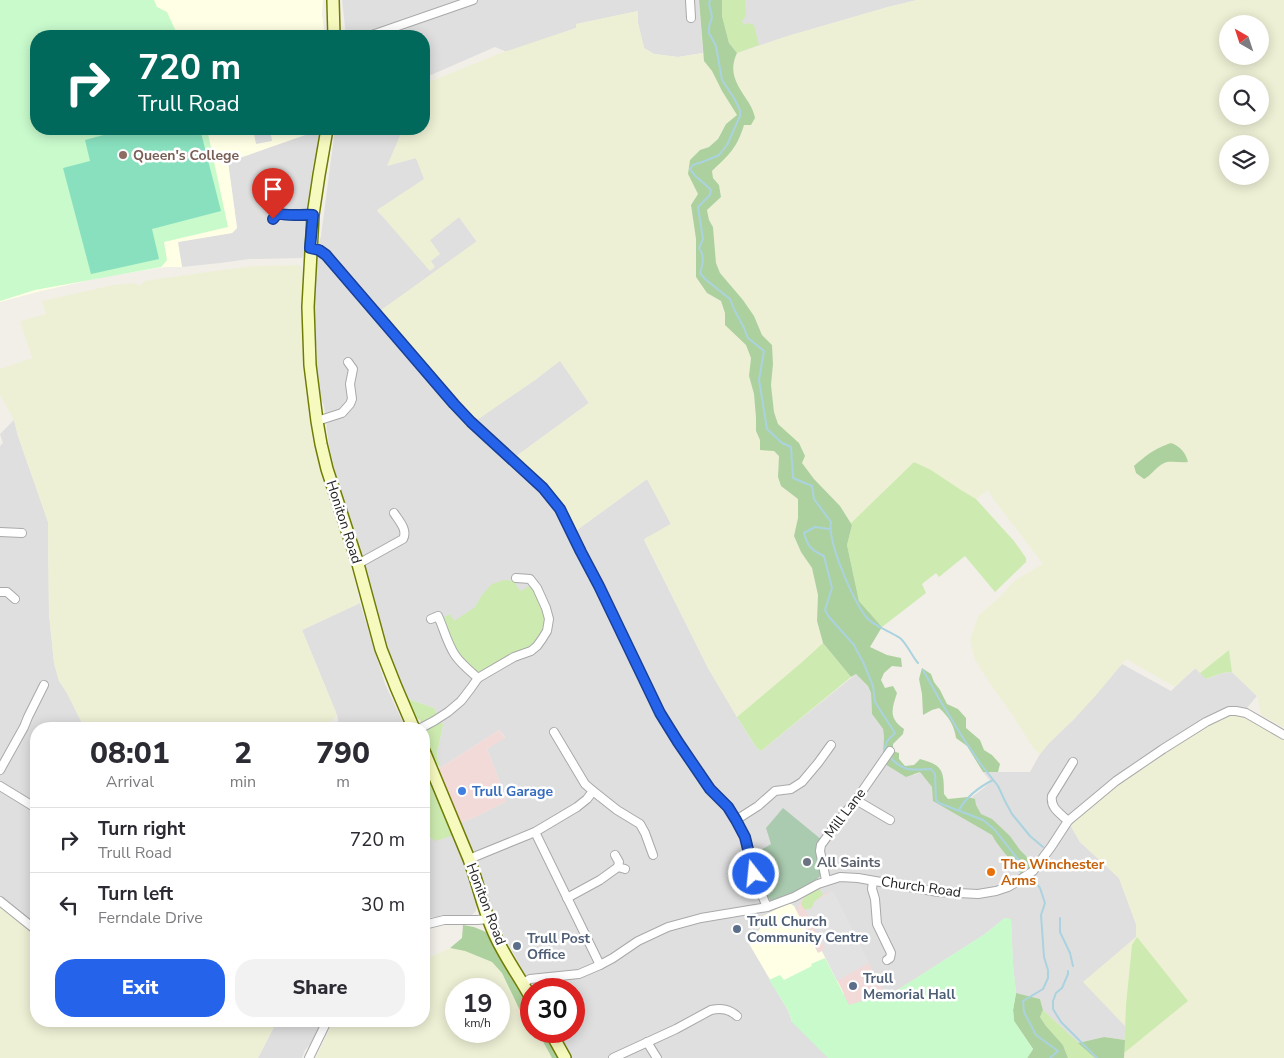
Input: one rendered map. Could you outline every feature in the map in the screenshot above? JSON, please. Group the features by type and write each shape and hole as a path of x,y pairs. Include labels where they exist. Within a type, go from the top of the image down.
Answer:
{"street":[{"path":"333,0 334,30"},
{"path":"385,30 452,4 473,0"},
{"path":"690,0 691,18"},
{"name":"Honiton Road","path":"327,135 313,215 310,248 308,307 310,364 317,421 327,469 358,564 381,649 411,722"},
{"path":"271,178 276,216 313,215"},
{"path":"310,248 319,250 326,255 454,404 543,488 560,509 660,713 710,789 728,807 745,837 759,888 767,908"},
{"path":"317,421 342,413 350,404 352,399 350,384 352,369 348,362"},
{"path":"352,369 360,364"},
{"path":"358,564 403,539 405,531 394,513"},
{"path":"0,532 22,533"},
{"path":"430,724 448,712 466,694 478,678 514,657 531,651 547,631 549,619 537,588 530,579 516,578"},
{"path":"11,584 4,592 15,599"},
{"path":"446,612 434,617 456,657 478,678"},
{"path":"0,770 24,727 44,685"},
{"name":"Church Road","path":"540,978 580,974 613,958 638,941 668,927 701,918 767,908 794,897 826,880 840,876 938,892 978,894 996,891 1008,887 1033,870 1052,848 1068,821 1116,781 1206,722 1229,711 1241,712 1253,716 1284,735"},
{"path":"558,735 585,784 617,810 640,824 653,855"},
{"path":"736,820 758,806 775,791 790,789 802,782 830,745"},
{"name":"Mill Lane","path":"826,880 820,851 821,845 856,800 890,751"},
{"path":"1068,821 1053,807 1051,802 1052,796 1071,772 1073,762"},
{"name":"Honiton Road","path":"430,765 469,859 494,933 520,978"},
{"path":"0,786 30,804"},
{"path":"469,859 535,832 577,807 593,791"},
{"path":"856,800 890,820"},
{"path":"535,832 600,965"},
{"path":"650,845 658,840"},
{"path":"567,898 622,868 615,855"},
{"path":"873,881 872,889 875,899 877,924 891,953 890,958 887,960"},
{"path":"0,901 30,925"},
{"path":"430,924 444,920 489,919"},
{"path":"613,1058 676,1029 711,1010 733,1008 738,1016"},
{"path":"309,1058 324,1027"},
{"path":"647,1042 657,1058"},
{"path":"557,1043 565,1058"}],"shaded area":[{"name":"Queen's College","path":"0,0 323,0 322,15 324,30 30,30 30,135 305,135 228,162 237,228 232,233 178,242 182,267 165,267 103,277 0,302"},
{"path":"342,0 699,0 703,53 678,57 654,54 644,48 638,23 638,11 577,24 576,28 507,52 495,47 430,75 430,30 345,30"},
{"path":"722,0 917,0 788,36 737,53"},
{"path":"917,0 1284,0 1284,728 1261,715 1257,696 1232,672 1229,650 1200,673 1195,668 1175,687 1126,659 1097,694 1040,754 1034,749 975,660 970,640 979,615 1017,579 1043,564 988,490 976,499 914,462 851,523 840,506 801,463 786,432 778,424 774,412 771,385 772,345 762,335 754,316 743,300 720,273 716,263 713,227 707,210 721,197 719,185 713,178 712,171 739,140 751,105 740,91 734,76 733,62 737,53 788,36"},
{"path":"638,11 638,23 644,48 654,54 678,57 703,53 704,61 712,71 737,115 726,124 718,139 709,147 700,150 688,174 698,194 691,205 696,239 696,277 707,293 721,301 726,325 746,345 751,358 749,376 754,394 756,431 760,440 760,449 774,451 779,456 778,477 781,486 798,499 798,517 794,536 801,552 812,568 818,595 817,621 823,643 737,717 708,668 644,539 671,524 647,479 577,530 563,503 515,457 589,403 560,361 477,420 380,311 477,241 459,217 430,240 440,254 431,261 435,267 430,271 377,210 424,179 416,158 387,166 400,135 430,135 430,82 498,54 576,28 576,24"},
{"path":"254,135 271,135 272,141 256,144"},
{"path":"306,135 321,135 313,165 305,224 304,255 302,258 249,259 182,267 177,242 232,233 237,228 228,162"},
{"path":"334,135 400,135 388,165 416,158 425,179 377,211 431,262 430,240 459,217 477,242 380,311 477,419 535,380 560,360 589,403 515,457 563,503 577,530 647,479 671,524 644,540 708,668 740,722 756,747 761,751 856,674 868,686 871,693 872,714 883,729 883,753 914,775 920,772 953,812 991,782 983,772 1030,772 1049,743 1074,719 1122,664 1171,691 1196,668 1207,679 1222,673 1232,672 1257,696 1246,709 1227,708 1207,717 1115,779 1074,811 1070,824 1080,842 1119,878 1136,924 1137,937 1125,1040 1104,1037 1078,1043 1043,1010 1040,999 1016,993 1011,920 1005,918 985,934 896,991 841,1058 571,1058 563,1043 585,1043 585,978 526,978 497,923 460,823 505,802 506,798 487,749 505,737 499,730 440,768 437,754 443,725 434,708 411,700 406,696 397,678 386,645 329,446 324,406 317,373 317,347 312,338 312,265 321,236"},
{"path":"299,265 303,269 302,345 313,443 351,566 360,603 302,630 337,715 330,722 82,722 59,681 54,663 49,614 48,522 14,420 0,395 0,369 32,358 20,321 46,314 42,301 113,285 134,283 140,286 144,281 254,266"},
{"path":"14,420 48,522 49,614 54,663 59,681 82,722 30,722 30,921 0,897 0,446 3,443 0,434"},
{"path":"360,603 385,684 403,722 338,722 302,630"},
{"path":"1228,716 1239,716 1255,722 1284,739 1284,1058 1124,1058 1125,1026 1083,982 1136,937 1136,924 1119,878 1080,842 1070,825 1114,786 1214,722"},
{"path":"499,730 505,738 487,749 506,798 505,802 460,823 437,770"},
{"path":"783,808 822,840 822,868 820,876 812,883 790,895 771,901 766,895 752,853 771,844 766,828"},
{"path":"454,835 475,892 476,911 471,916 430,917 430,837"},
{"path":"819,888 823,895 833,891 885,994 849,1005 822,952 819,953 796,911 804,896"},
{"path":"833,891 869,963 837,981 822,951 825,948 805,910 812,908 814,902"},
{"path":"787,904 794,906 818,953 822,951 844,994 792,1022 789,1012 748,942 760,929 763,916"},
{"path":"0,905 30,930 30,1027 274,1027 258,1058 0,1058"},
{"path":"450,948 465,951 492,962 504,978 445,978 445,1043 510,1043 510,990 520,1010 520,1043 544,1043 552,1058 316,1058 330,1027 430,1027 430,957"},
{"path":"274,1027 320,1027 302,1058 258,1058"}],"green space":[{"name":"Queen's College","path":"0,0 154,0 157,7 167,12 175,30 30,30 30,135 208,135 228,227 164,242 167,260 161,267 35,290 0,301"},
{"path":"699,0 722,0 722,16 729,43 737,53 733,67 734,74 738,86 751,107 755,118 751,125 744,125 732,151 712,171 713,178 719,185 721,197 707,210 713,227 716,263 720,273 754,316 762,335 772,345 771,385 774,412 778,424 799,443 805,456 802,463 814,479 840,506 852,525 847,545 859,601 882,627 870,647 887,655 901,658 902,667 892,666 884,673 881,680 885,688 893,686 897,693 893,717 904,729 903,734 893,744 893,751 899,753 899,759 905,766 914,765 920,759 938,767 942,774 944,794 948,799 968,797 975,799 981,814 992,819 1010,836 1026,856 1031,867 1022,875 992,835 933,801 932,787 920,772 906,777 885,764 883,729 872,714 871,693 868,686 856,674 851,677 823,643 817,621 818,595 812,568 801,552 794,536 798,518 798,499 781,486 778,477 779,456 774,451 760,450 760,440 756,431 754,394 749,376 751,358 746,345 725,325 725,313 721,301 707,293 696,277 696,239 691,205 698,194 688,174 690,160 700,150 709,147 718,139 726,124 737,115 712,71 704,61"},
{"path":"722,0 745,0 746,15 742,21 744,25 748,23 754,25 759,45 737,53 729,43 722,16"},
{"path":"104,135 202,135 221,211 152,229 159,259 91,274 63,168 90,161 85,140"},
{"path":"1171,443 1182,450 1188,462 1164,463 1144,479 1136,473 1134,466 1151,452"},
{"path":"914,462 931,470 976,499 1014,541 1026,558 1026,562 995,592 965,556 939,577 936,573 922,584 926,593 882,627 859,601 847,545 851,523"},
{"path":"504,580 514,581 520,591 528,587 533,588 542,606 544,621 542,633 536,642 513,658 484,672 477,671 470,667 457,652 443,618 450,614 454,621 475,607 482,595 492,584"},
{"path":"823,643 851,677 761,751 756,747 737,717"},
{"path":"1229,650 1232,672 1222,673 1206,679 1200,673"},
{"path":"922,668 931,674 947,704 958,709 966,718 966,728 980,740 984,750 992,755 1000,764 998,772 983,772 967,746 956,738 951,722 939,708 923,715 919,679"},
{"path":"404,696 434,708 443,725 437,754 440,768 430,755 430,722 421,722 413,716"},
{"path":"430,779 454,835 436,841 430,838"},
{"path":"819,888 823,895 814,902 812,908 805,910 801,904 804,898"},
{"path":"1005,918 1011,919 1016,993 1013,1010 1014,1021 1033,1049 1027,1058 828,1058 792,1022 789,1012 769,980 780,975 784,980 825,958 849,1005 896,991 985,934"},
{"path":"463,925 486,932 520,991 520,1010 510,990 510,978 504,978 492,962 465,951 450,948 462,938"},
{"path":"1137,937 1188,1001 1124,1053 1126,1005 1132,945"},
{"path":"1016,993 1040,999 1043,1010 1040,1017 1063,1045 1068,1058 1027,1058 1033,1049 1014,1021 1013,1010"},
{"path":"1043,1010 1095,1058 1068,1058 1063,1045 1040,1017"},
{"path":"1104,1037 1125,1040 1124,1058 1095,1058 1078,1043"},
{"path":"544,1043 550,1043 558,1058 552,1058"}],"waterway":[{"path":"710,0 712,17 709,33 716,46 722,80 734,98 740,110 740,116 727,145 719,155 693,165 690,169 711,190 710,195 698,207 703,239 699,248 703,260 700,273 730,299 748,338 764,351 759,380 767,429 782,443 791,447 793,478 812,486 814,499 831,522 833,543 837,557 855,599 867,618 900,638 918,663"},
{"path":"829,529 815,527 804,533 811,548 824,556 832,588 825,610 854,645 873,686 875,702 895,733 886,744 886,752"},
{"path":"923,670 963,738 998,786 1012,814 1030,836 1043,847"},
{"path":"889,756 899,765 908,769 931,769 935,774 936,800 939,803 983,820 995,830 1028,872"},
{"path":"959,810 974,792 993,780"},
{"path":"1031,876 1040,888 1045,903 1041,915 1044,957 1048,978 1043,989 1023,1001 1024,1012 1036,1035 1058,1051 1050,1058"},
{"path":"1060,918 1060,932 1070,953 1073,966"},
{"path":"1068,971 1062,988 1056,993 1053,1009 1061,1022 1097,1058"}],"place":[{"name":"Queen's College","path":"123,155"},
{"name":"Trull Garage","path":"462,791"},
{"name":"All Saints","path":"807,862"},
{"name":"The Winchester Arms","path":"991,872"},
{"name":"Trull Church Community Centre","path":"737,929"},
{"name":"Trull Post Office","path":"517,946"},
{"name":"Trull Memorial Hall","path":"853,986"}],"route":[{"path":"273,219 278,213 282,215 313,215 310,248 319,250 326,255 454,404 543,488 560,509 660,713 710,789 728,807 736,820 745,837 754,874"}]}
